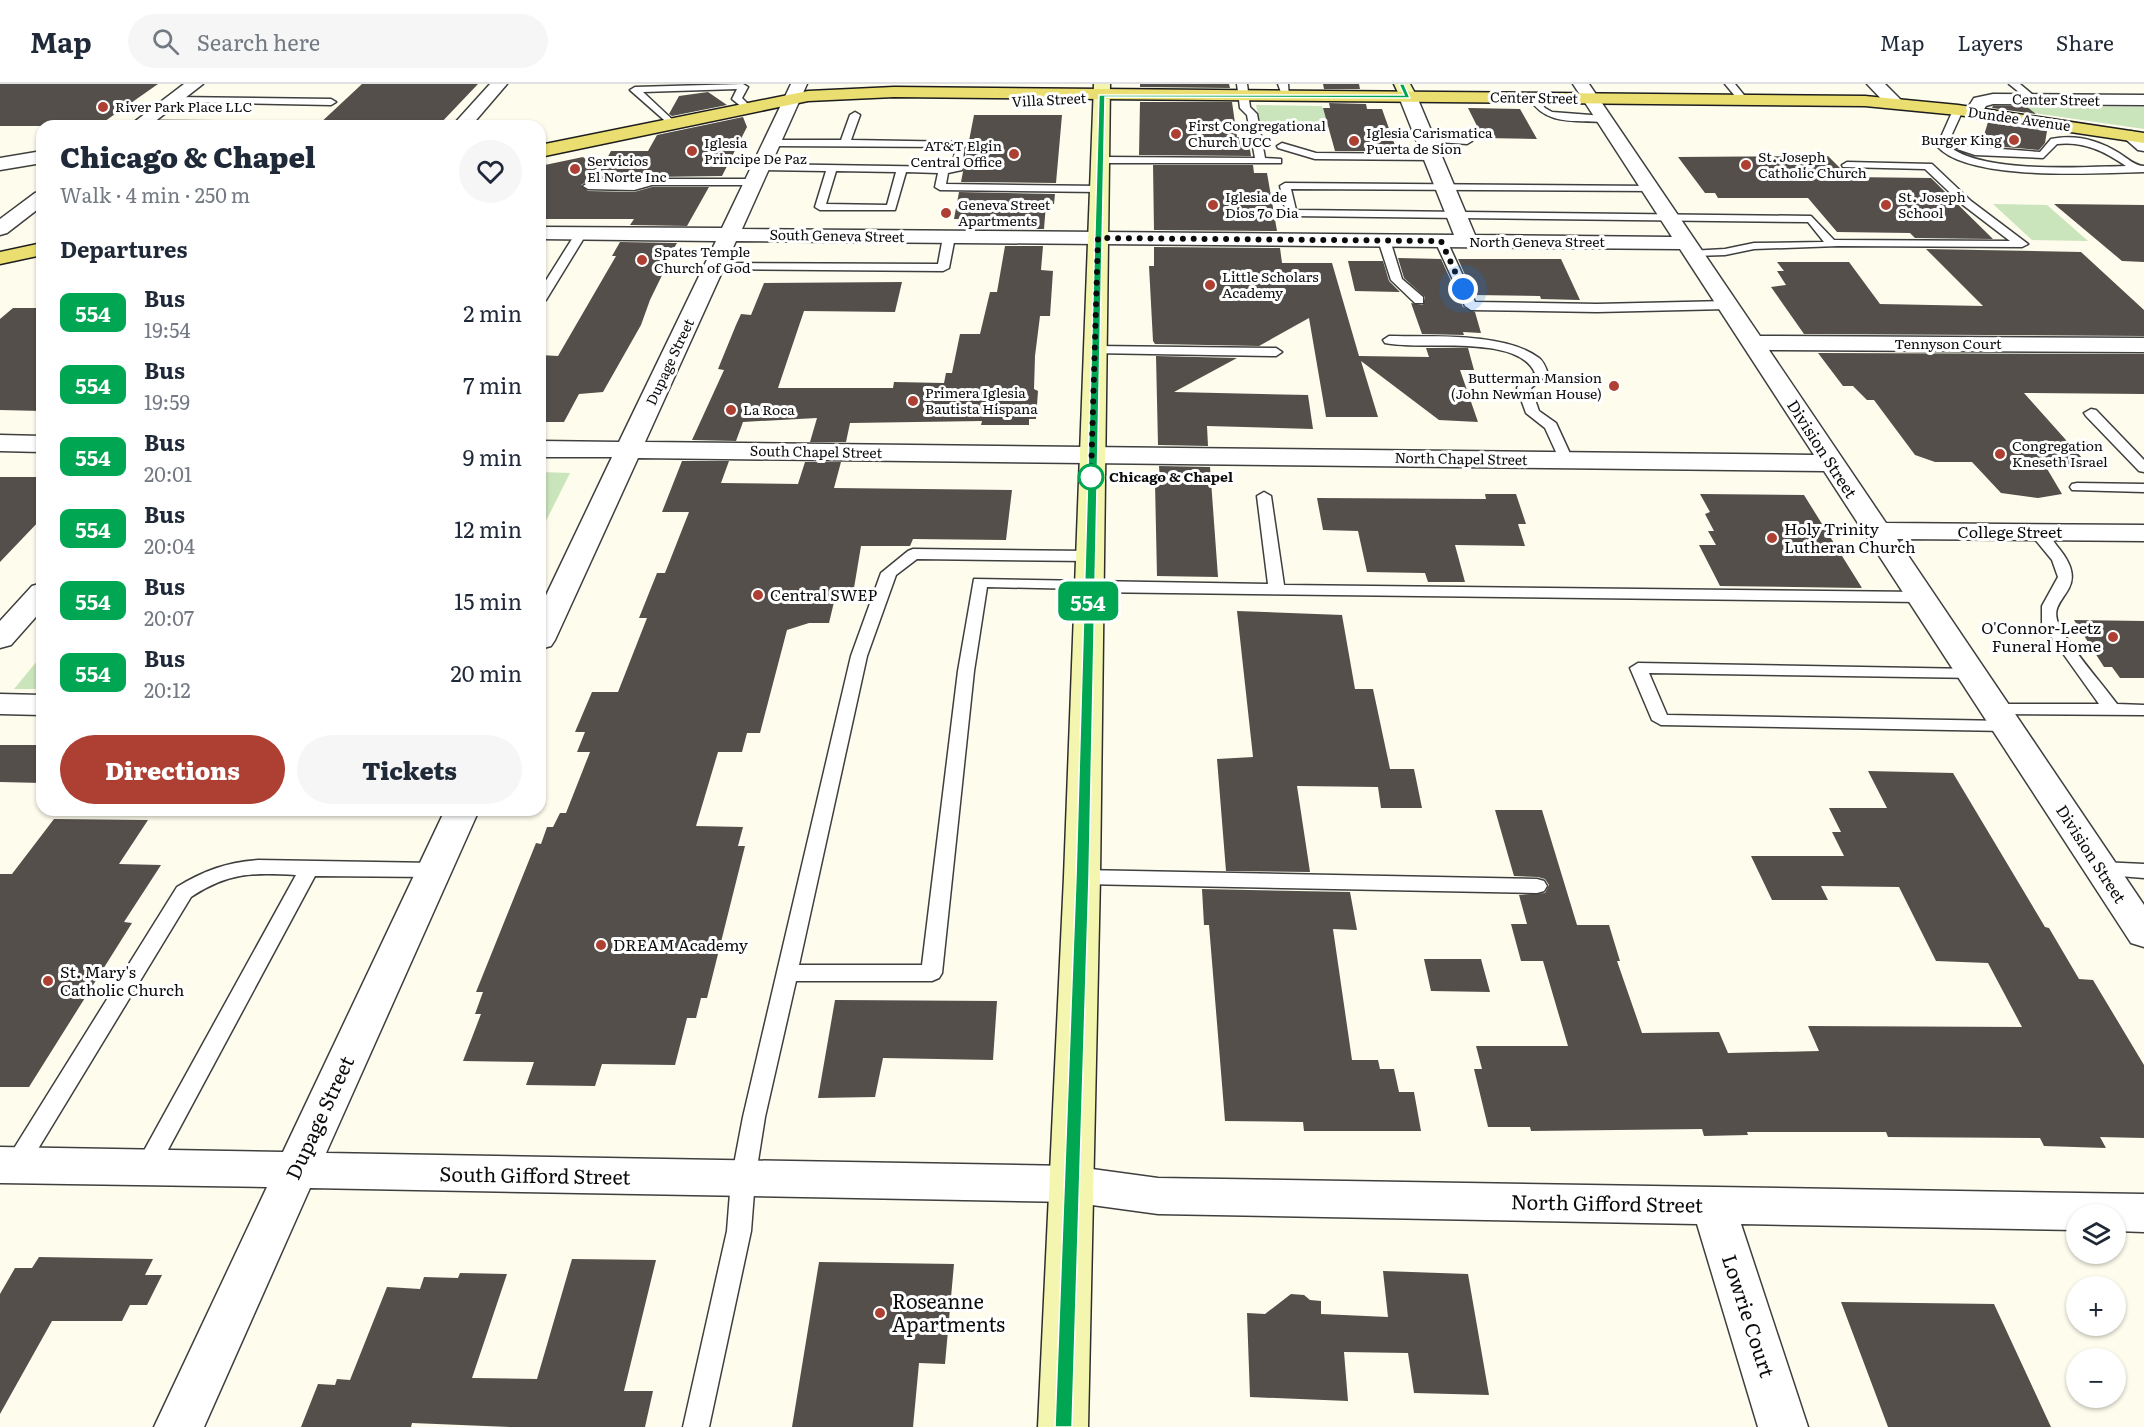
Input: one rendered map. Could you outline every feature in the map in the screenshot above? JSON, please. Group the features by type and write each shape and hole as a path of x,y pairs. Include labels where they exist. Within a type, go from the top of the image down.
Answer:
{"main road":[{"name":"Villa Street","path":"546,150 748,109 795,93 824,94 943,88 1102,89"},
{"name":"Center Street","path":"1102,89 1405,90 1592,100 1894,102"},
{"name":"Villa Street","path":"795,93 1038,103 1084,100 1102,89"},
{"name":"Dundee Avenue","path":"1894,102 1966,111 2140,140"},
{"path":"0,258 36,250"}],"street":[{"path":"147,120 195,84"},
{"path":"466,120 499,84"},
{"path":"1875,84 1894,102"},
{"path":"1063,1427 1070,1184 1083,877 1088,576 1102,89"},
{"path":"1405,90 1467,241"},
{"name":"Dupage Street","path":"546,627 795,93"},
{"name":"Division Street","path":"1592,100 1830,463 2144,934"},
{"name":"Center Street","path":"1966,111 1985,100 2144,100"},
{"path":"0,164 36,158"},
{"path":"0,229 36,202"},
{"name":"South Geneva Street","path":"546,233 1098,238"},
{"name":"North Geneva Street","path":"1098,238 1467,241 1690,248"},
{"name":"Tennyson Court","path":"1752,343 2144,345"},
{"path":"0,443 36,444"},
{"name":"South Chapel Street","path":"546,449 1092,455"},
{"name":"North Chapel Street","path":"1092,455 1830,463"},
{"name":"College Street","path":"1876,531 2144,533"},
{"path":"0,639 36,599"},
{"path":"0,704 36,705"},
{"name":"Dupage Street","path":"179,1427 459,816"},
{"name":"South Gifford Street","path":"8,1165 743,1180 1070,1184"},
{"name":"North Gifford Street","path":"1070,1184 1158,1196 2144,1213"},
{"name":"Lowrie Court","path":"1713,1205 1783,1427"}],"lane":[{"path":"1730,84 1743,100"},
{"path":"2014,84 2033,99"},
{"path":"672,124 635,90 740,86 742,87 737,99 748,109"},
{"path":"1243,90 1245,108 1252,114 1261,161"},
{"path":"1534,98 1541,110 1550,115 1592,100"},
{"path":"173,100 331,102"},
{"path":"1966,111 1942,146 1955,158 1974,164 2000,167 2140,169"},
{"path":"845,144 855,115"},
{"path":"1946,138 1963,149 1975,152 2037,155 2047,154 2054,141 2077,140 2110,150 2140,169"},
{"path":"1425,139 1467,141"},
{"path":"588,186 634,187 651,182 832,168 957,170 961,144 771,143"},
{"path":"1282,146 1315,156 1432,157"},
{"path":"944,170 940,187 1277,161"},
{"path":"1690,248 1725,252 1754,246 1833,245 1832,243 2022,244 1967,203 1928,166 1847,165"},
{"path":"832,168 820,207 891,208 902,169"},
{"path":"1652,189 1284,186 1291,213 1811,219 1832,243"},
{"path":"546,290 581,234"},
{"path":"714,266 943,268 949,237"},
{"path":"1384,240 1397,280 1419,300"},
{"path":"1441,241 1471,306 1727,305"},
{"path":"1389,340 1480,343 1535,359 1541,367 1542,374 1524,388 1533,413 1551,426 1566,460"},
{"path":"1095,350 1276,352"},
{"path":"2091,413 2144,468"},
{"path":"2077,487 2144,488"},
{"path":"1264,496 1277,589"},
{"path":"2037,532 2065,571 2066,579 2063,588 2051,601 2047,612 2050,624 2112,710"},
{"path":"696,1427 739,1231 743,1180 754,1117 859,656 889,573 913,554 1088,576 1277,589 1921,597"},
{"path":"787,973 932,973 966,671 980,582 1088,576"},
{"path":"1972,674 1638,668 1661,720 2001,717 2144,710"},
{"path":"8,1165 184,892 204,878 236,867 434,870"},
{"path":"147,1167 309,869"},
{"path":"2101,869 2144,871"},
{"path":"1083,877 1537,886"}],"green space":[{"path":"1256,105 1322,106 1329,127 1261,127"},
{"path":"2009,106 2144,107 2144,129 2006,109"},
{"path":"1993,204 2047,205 2088,241 2032,240"},
{"path":"546,472 570,473 546,521"},
{"path":"36,662 36,689 14,689"}],"building":[{"path":"0,84 158,84 107,120 36,120 36,126 0,126"},
{"path":"362,84 478,84 444,120 323,120"},
{"path":"1140,84 1229,84 1230,88 1140,87"},
{"path":"1323,84 1359,84 1360,89 1324,89"},
{"path":"708,92 727,105 672,116 669,114 679,96"},
{"name":"First Congregational Church UCC","path":"1140,102 1232,102 1237,137 1248,137 1251,156 1139,155"},
{"name":"Iglesia Carismatica Puerta de Sion","path":"1329,103 1366,104 1367,109 1382,109 1397,151 1335,151 1323,108 1330,108"},
{"path":"1993,106 2026,106 2036,114 1992,108"},
{"path":"1468,108 1520,109 1537,139 1483,138"},
{"name":"AT&T Elgin Central Office","path":"974,115 1062,115 1056,183 961,182"},
{"path":"743,117 747,127 722,176 651,177 633,182 588,181 581,185 588,191 634,192 652,187 709,187 687,226 630,225 634,219 546,219 546,165 583,157 600,171 611,151 648,151 657,135"},
{"name":"Burger King","path":"1988,122 2047,131 2045,143 2039,150 1981,145"},
{"path":"1828,156 1849,177 1931,178 1993,239 1915,238 1910,233 1837,232 1808,198 1718,198 1715,193 1705,193 1678,157"},
{"path":"1153,165 1253,165 1254,173 1267,173 1277,231 1154,230"},
{"path":"959,192 1055,194 1054,204 1046,204 1044,229 1008,229 1009,220 954,219"},
{"path":"2054,204 2144,205 2144,262 2122,261"},
{"path":"620,242 677,243 664,265 667,265 641,325 603,392 579,394 564,422 546,422 546,355 558,356 616,256 612,256"},
{"path":"1005,246 1043,246 1041,270 1053,271 1050,316 1040,316 1035,356 1034,389 1038,391 1036,419 1029,419 1029,425 981,425 982,421 850,423 846,442 810,442 817,418 743,422 736,441 692,440 724,370 718,369 741,314 751,315 764,283 902,282 895,312 804,311 778,388 893,388 894,382 944,383 946,373 952,373 960,334 980,334 990,292 997,292"},
{"path":"1154,247 1280,248 1282,263 1332,263 1359,356 1429,357 1426,348 1468,348 1474,370 1460,370 1478,422 1439,420 1361,361 1378,417 1326,417 1309,318 1259,346 1155,344 1149,266 1154,266"},
{"path":"1926,249 2081,252 2144,310 2144,336 1804,334 1771,287 1786,285 1777,271 1784,271 1777,262 1849,262 1880,304 1983,306"},
{"path":"1398,258 1441,259 1463,307 1475,312 1481,333 1422,334 1411,303 1423,305 1425,297 1404,278"},
{"path":"1458,259 1561,259 1580,300 1541,299 1540,296 1474,295"},
{"path":"1348,261 1383,261 1389,281 1400,292 1355,291"},
{"path":"13,308 36,308 36,411 0,410 0,319"},
{"path":"1818,353 2144,354 2144,394 2024,393 2091,468 2046,467 2062,494 2038,498 2001,493 1972,462 1935,462 1915,455 1874,400 1867,400 1853,386 1843,386"},
{"path":"1156,356 1237,358 1174,392 1308,395 1313,429 1207,426 1208,446 1158,445"},
{"path":"682,461 729,461 721,483 798,484 805,462 841,462 834,488 1012,490 1006,540 913,539 910,546 861,546 853,594 846,594 840,602 834,602 829,623 809,623 787,630 760,733 747,733 742,752 718,752 696,826 743,827 738,846 745,846 707,998 701,998 696,1018 687,1018 675,1065 602,1064 595,1086 526,1085 534,1062 463,1061 481,1014 475,1014 483,992 476,992 536,843 541,844 547,827 553,827 560,813 566,813 590,752 577,752 585,732 575,732 592,692 618,692 647,618 639,618 657,573 665,573 689,512 662,512"},
{"path":"1159,466 1210,467 1218,577 1157,576 1155,483 1160,483"},
{"path":"0,477 36,477 36,524 0,562"},
{"path":"1485,494 1516,494 1526,524 1518,524 1525,546 1455,545 1465,582 1428,582 1425,573 1367,572 1358,531 1323,530 1317,498 1486,499"},
{"name":"Holy Trinity Lutheran Church","path":"1700,494 1804,495 1862,588 1720,586 1699,545 1716,545 1708,531 1714,531 1705,514 1710,512"},
{"path":"1237,611 1342,615 1355,689 1373,689 1390,769 1414,769 1422,808 1381,808 1378,787 1297,786 1310,872 1226,871 1217,759 1253,757"},
{"name":"O'Connor-Leetz Funeral Home","path":"2074,620 2144,621 2144,678 2120,678 2112,667 2104,667"},
{"path":"0,745 36,745 36,783 0,782"},
{"path":"1868,771 1953,773 2045,927 2049,928 2079,979 2093,980 2144,1065 2144,1138 2100,1137 2106,1148 2044,1146 2040,1138 1888,1137 1886,1132 1747,1132 1748,1135 1704,1136 1702,1129 1531,1131 1530,1127 1488,1127 1474,1069 1482,1069 1476,1046 1568,1046 1543,961 1521,961 1511,924 1527,924 1519,895 1545,893 1549,885 1545,879 1538,877 1514,876 1495,810 1542,810 1577,925 1609,925 1620,961 1617,961 1642,1033 1719,1032 1728,1053 1819,1051 1808,1026 2022,1027 1988,963 1936,961 1899,887 1821,886 1828,900 1772,900 1751,856 1844,856 1832,832 1841,832 1829,808 1887,808"},
{"name":"St. Mary's Catholic Church","path":"54,819 148,820 119,864 161,865 124,922 132,923 29,1087 0,1087 0,874 12,874"},
{"path":"1202,889 1350,892 1357,930 1333,929 1352,1060 1378,1060 1380,1069 1394,1069 1399,1092 1414,1092 1421,1131 1304,1131 1303,1122 1225,1121 1209,925 1204,925"},
{"path":"1424,959 1481,959 1490,992 1431,991"},
{"path":"835,1000 997,1001 993,1060 883,1058 875,1097 818,1098"},
{"path":"39,1257 153,1259 145,1275 162,1275 147,1305 130,1305 122,1321 52,1321 0,1414 0,1294 15,1268 32,1268"},
{"path":"572,1259 656,1260 624,1391 653,1391 645,1427 511,1427 412,1423 411,1427 301,1427 318,1384 335,1385 337,1379 350,1380 387,1287 420,1289 424,1277 458,1278 460,1273 507,1274 472,1378 537,1379"},
{"name":"Roseanne Apartments","path":"819,1262 954,1264 945,1364 919,1363 913,1427 792,1427"},
{"path":"1383,1271 1468,1274 1489,1395 1414,1393 1408,1353 1344,1352 1348,1401 1250,1397 1247,1313 1265,1314 1291,1294 1304,1295 1310,1300 1321,1301 1321,1314 1388,1317"},
{"path":"1841,1302 1994,1304 2051,1427 1888,1427"}],"bus line":[{"name":"554","path":"1063,1427 1070,1184 1083,877 1088,584 1102,95 1408,97 1402,84"}],"place":[{"name":"River Park Place LLC","path":"103,107"},
{"name":"First Congregational Church UCC","path":"1176,134"},
{"name":"Burger King","path":"2014,140"},
{"name":"Iglesia Carismatica Puerta de Sion","path":"1354,141"},
{"name":"Iglesia Principe De Paz","path":"692,151"},
{"name":"AT&T Elgin Central Office","path":"1014,154"},
{"name":"St. Joseph Catholic Church","path":"1746,165"},
{"name":"Servicios El Norte Inc","path":"575,169"},
{"name":"Iglesia de Dios 7o Dia","path":"1213,205"},
{"name":"St. Joseph School","path":"1886,205"},
{"name":"Geneva Street Apartments","path":"946,213"},
{"name":"Spates Temple Church of God","path":"642,260"},
{"name":"Little Scholars Academy","path":"1210,285"},
{"name":"Butterman Mansion (John Newman House)","path":"1614,386"},
{"name":"Primera Iglesia Bautista Hispana","path":"913,401"},
{"name":"La Roca","path":"731,410"},
{"name":"Congregation Kneseth Israel","path":"2000,454"},
{"name":"Chicago & Chapel","path":"1091,477"},
{"name":"Holy Trinity Lutheran Church","path":"1772,538"},
{"name":"Central SWEP","path":"758,595"},
{"name":"O'Connor-Leetz Funeral Home","path":"2113,637"},
{"name":"DREAM Academy","path":"601,945"},
{"name":"St. Mary's Catholic Church","path":"48,981"},
{"name":"Roseanne Apartments","path":"880,1313"}],"route":[{"path":"1091,477 1098,238 1441,241 1463,289"}]}
